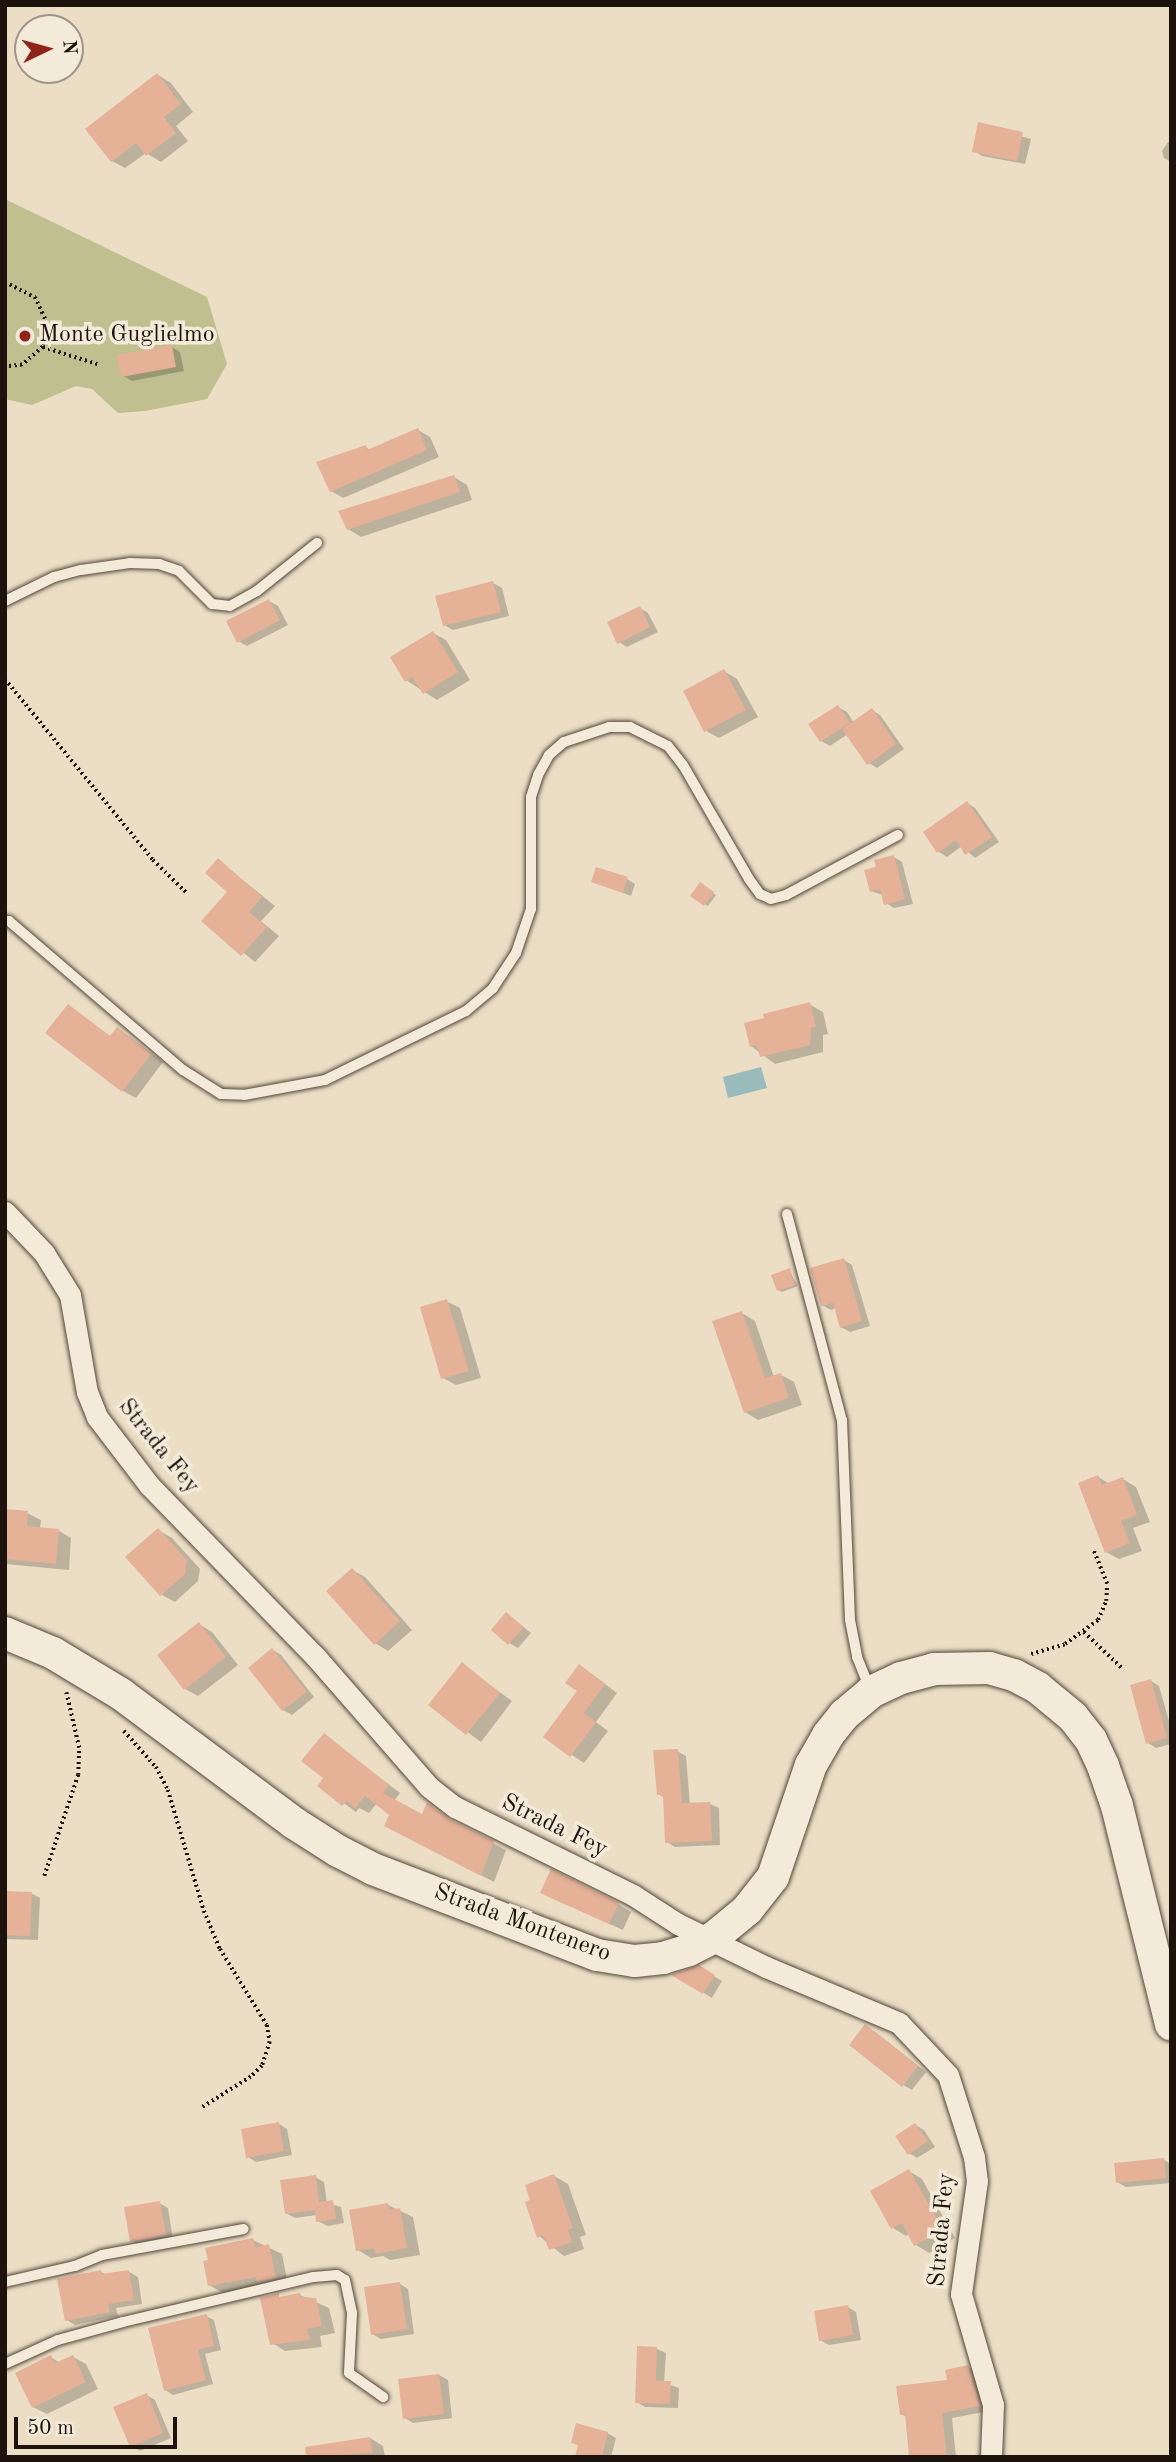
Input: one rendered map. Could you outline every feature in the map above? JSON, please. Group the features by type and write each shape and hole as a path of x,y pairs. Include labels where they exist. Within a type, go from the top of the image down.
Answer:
{"main road":[{"name":"Strada Montenero","path":"5,1633 61,1657 121,1694 294,1823 373,1869 597,1955 635,1961 663,1958 712,1938 747,1910 773,1877 811,1765 844,1715 871,1692 901,1678 934,1669 989,1668 1014,1675 1038,1688 1073,1717 1091,1740 1117,1806 1168,2004"}],"street":[{"name":"Strada Fey","path":"5,1212 44,1253 70,1295 87,1392 97,1418 149,1485 297,1637 429,1787 455,1807 634,1895 678,1924 712,1938 766,1968 899,2024 948,2075 974,2157 976,2181 961,2294 993,2405 991,2457"}],"lane":[{"path":"5,601 54,577 130,563 159,564 179,571 212,604 230,606 257,591 317,543"},
{"path":"5,921 9,921 184,1070 221,1094 244,1095 326,1080 466,1011 493,988 516,953 531,909 531,797 538,775 557,748 583,734 610,727 630,727 668,746 683,765 749,879 761,894 771,899 786,895 898,835"},
{"path":"787,1214 838,1400 850,1620 857,1657 871,1692"},
{"path":"5,2282 75,2266 102,2255 244,2229"},
{"path":"5,2364 58,2340 123,2322 314,2277 337,2275 345,2280 352,2313 349,2373 383,2398"}],"path":[{"path":"5,282 35,298 46,321 43,347 22,365 5,367"},
{"path":"43,347 97,364"},
{"path":"5,679 153,860 188,894"},
{"path":"1027,1656 1065,1644 1098,1620 1106,1601 1107,1584 1093,1549"},
{"path":"1084,1632 1124,1670"},
{"path":"44,1876 78,1775 79,1748 66,1692"},
{"path":"117,1724 156,1767 168,1790 214,1936 267,2025 270,2042 262,2066 251,2077 203,2107"}],"green space":[{"path":"5,199 207,297 227,364 207,399 145,411 118,413 92,389 76,386 32,405 5,399"}],"water":[{"path":"761,1067 767,1088 728,1098 723,1077"}],"building":[{"path":"157,73 181,104 164,117 176,133 146,156 136,143 111,162 85,129"},
{"path":"978,122 1023,132 1017,161 972,152"},
{"path":"172,345 176,367 121,377 117,355"},
{"path":"418,428 427,450 330,492 316,462 366,445 367,450"},
{"path":"454,475 460,492 347,530 338,511"},
{"path":"493,581 501,612 443,626 435,596"},
{"path":"269,599 280,620 237,643 226,621"},
{"path":"640,606 650,627 617,644 607,622"},
{"path":"433,631 458,672 423,694 412,677 405,682 390,657"},
{"path":"724,669 746,710 704,732 683,691"},
{"path":"838,705 850,723 820,742 808,724"},
{"path":"872,708 896,744 867,765 842,729"},
{"path":"967,801 992,837 965,855 956,840 937,853 923,832"},
{"path":"894,855 905,899 884,905 880,889 870,892 864,870 876,867 874,860"},
{"path":"218,858 262,897 249,912 267,927 241,956 201,921 227,892 205,873"},
{"path":"596,867 628,877 623,893 591,882"},
{"path":"700,882 714,892 704,906 690,896"},
{"path":"810,1002 816,1027 811,1028 810,1045 760,1057 757,1045 750,1047 744,1023 764,1018 763,1014"},
{"path":"68,1004 110,1036 117,1027 151,1054 122,1092 45,1033"},
{"path":"844,1258 862,1321 840,1328 833,1303 821,1306 810,1268"},
{"path":"790,1268 795,1285 777,1291 771,1275"},
{"path":"447,1299 469,1371 441,1379 420,1307"},
{"path":"742,1311 765,1378 781,1373 789,1398 744,1413 712,1321"},
{"path":"1098,1475 1102,1485 1123,1477 1137,1515 1121,1521 1130,1543 1105,1553 1078,1483"},
{"path":"5,1509 28,1511 27,1526 59,1529 56,1564 5,1559"},
{"path":"158,1528 187,1560 185,1574 160,1596 125,1557"},
{"path":"352,1568 400,1621 374,1645 326,1591"},
{"path":"506,1612 524,1627 508,1645 491,1630"},
{"path":"199,1622 226,1657 184,1690 157,1655"},
{"path":"272,1648 307,1692 282,1711 248,1668"},
{"path":"462,1662 500,1693 466,1735 428,1705"},
{"path":"579,1664 605,1684 584,1713 596,1722 570,1757 543,1737 577,1691 565,1683"},
{"path":"1151,1679 1167,1738 1146,1744 1130,1685"},
{"path":"324,1733 389,1785 383,1793 422,1814 427,1802 449,1819 494,1841 481,1876 384,1826 389,1815 365,1796 355,1808 347,1801 342,1806 317,1786 323,1778 301,1761"},
{"path":"678,1749 682,1803 710,1802 712,1841 665,1843 663,1795 657,1795 653,1750"},
{"path":"551,1869 619,1903 609,1924 540,1893"},
{"path":"5,1891 32,1892 30,1936 5,1935"},
{"path":"699,1965 715,1975 703,1994 671,1975"},
{"path":"865,2024 918,2066 902,2087 849,2045"},
{"path":"279,2122 284,2151 246,2158 241,2129"},
{"path":"915,2123 928,2141 908,2155 895,2136"},
{"path":"1164,2158 1166,2178 1116,2183 1114,2163"},
{"path":"909,2169 943,2230 914,2246 902,2223 891,2229 870,2191"},
{"path":"554,2174 573,2228 568,2230 572,2242 549,2250 543,2235 537,2238 525,2202 530,2200 525,2185"},
{"path":"316,2175 319,2202 333,2200 336,2219 316,2222 315,2210 285,2214 280,2180"},
{"path":"160,2201 166,2235 130,2242 124,2207"},
{"path":"388,2203 389,2210 400,2208 407,2248 375,2254 374,2248 356,2251 349,2210"},
{"path":"253,2238 255,2247 269,2244 276,2278 257,2282 256,2277 208,2286 203,2261 208,2260 205,2248"},
{"path":"101,2270 102,2274 129,2270 134,2300 108,2304 110,2312 65,2321 57,2279"},
{"path":"400,2282 407,2329 371,2335 364,2287"},
{"path":"279,2293 279,2297 300,2293 301,2297 316,2298 322,2326 307,2329 310,2340 270,2345 260,2298"},
{"path":"848,2305 853,2335 819,2341 814,2311"},
{"path":"207,2314 214,2346 198,2350 206,2380 164,2391 148,2328"},
{"path":"637,2346 657,2347 656,2381 671,2381 670,2404 635,2403"},
{"path":"51,2355 55,2363 73,2355 86,2382 32,2408 15,2373"},
{"path":"968,2365 980,2406 942,2413 947,2457 909,2457 905,2414 900,2415 896,2386 947,2380 945,2370"},
{"path":"439,2374 444,2414 403,2419 398,2379"},
{"path":"147,2393 163,2433 130,2447 113,2407"},
{"path":"576,2423 608,2432 602,2457 575,2457 578,2445 571,2443"},
{"path":"370,2437 373,2453 306,2457 305,2447"}],"place":[{"name":"Monte Guglielmo","path":"25,336"}]}
